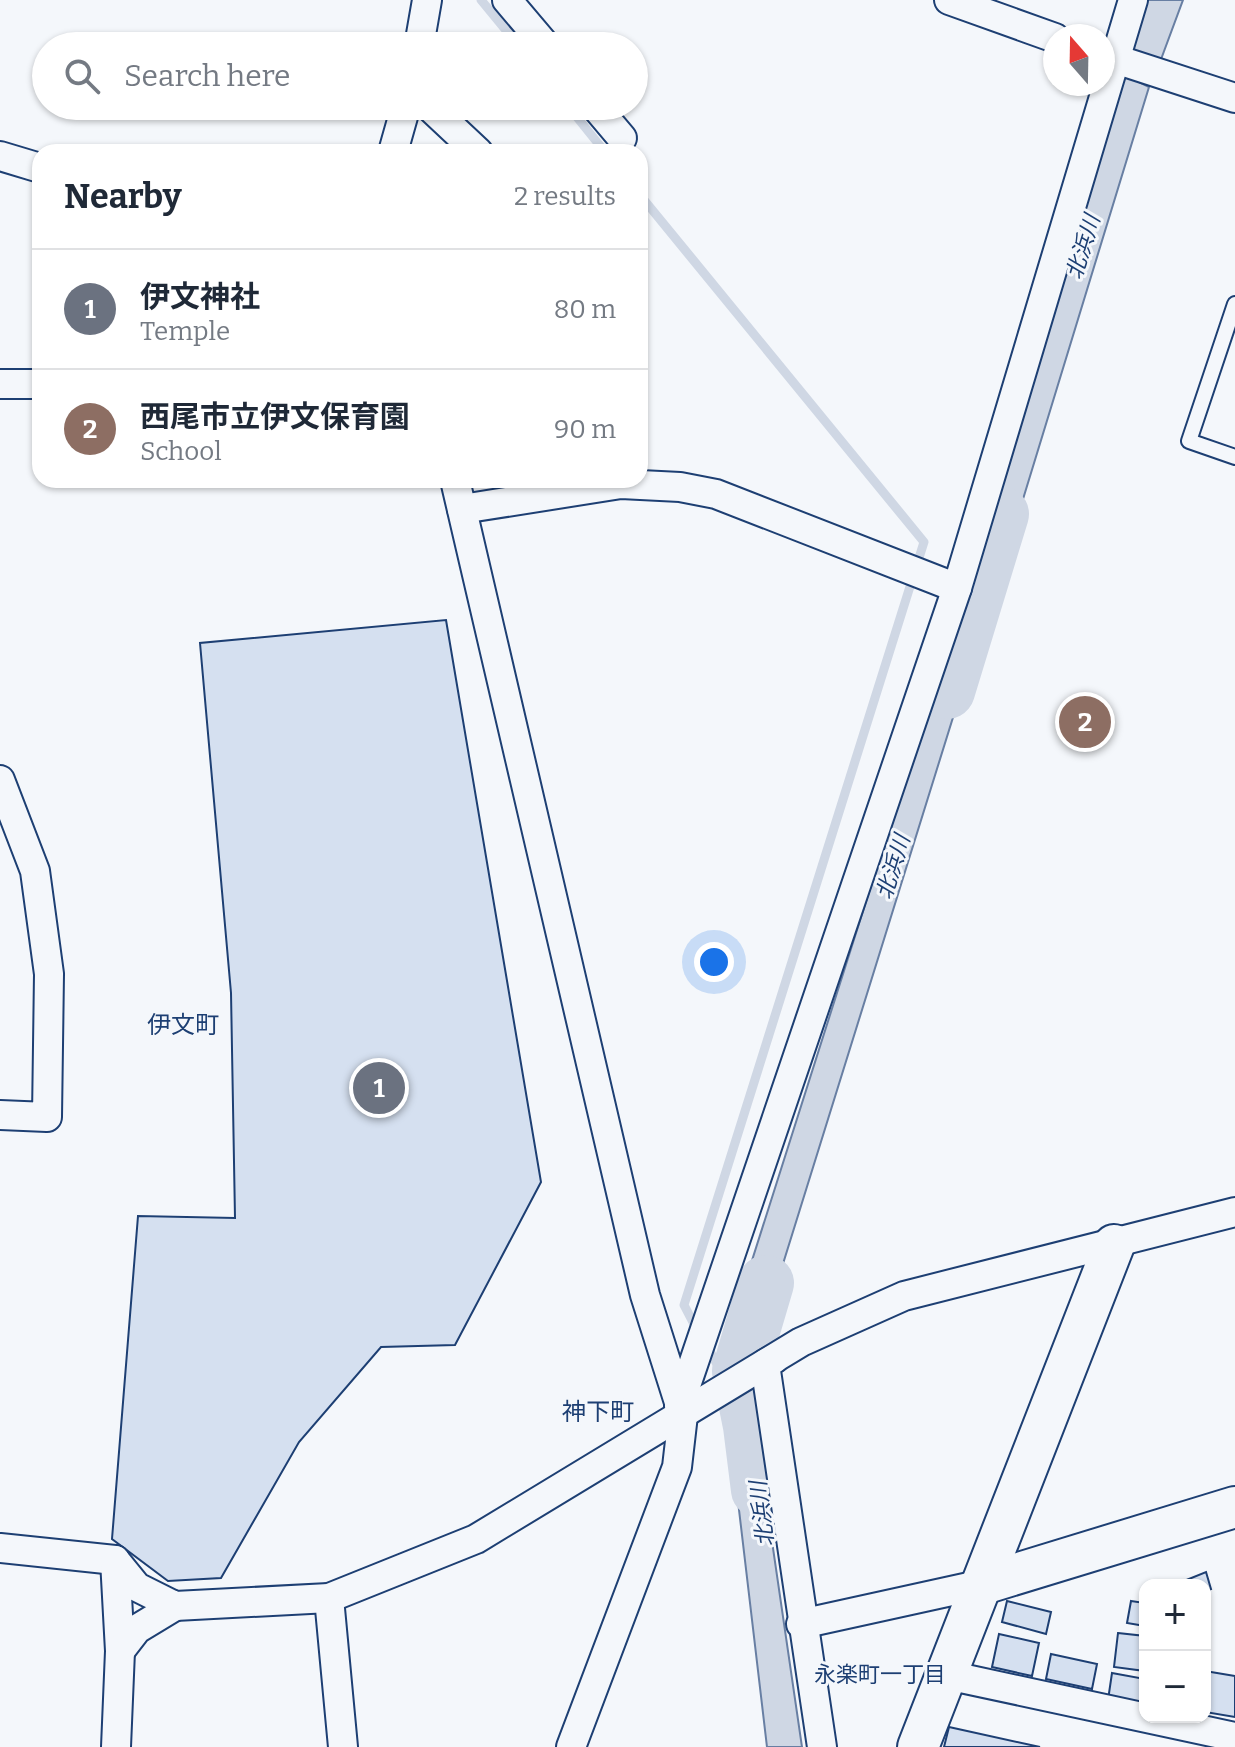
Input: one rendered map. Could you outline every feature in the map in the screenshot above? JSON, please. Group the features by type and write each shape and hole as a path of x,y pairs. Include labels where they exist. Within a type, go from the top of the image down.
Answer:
{"street":[{"path":"421,32 427,0"},
{"path":"507,0 534,32"},
{"path":"949,0 1043,34"},
{"path":"1115,52 1133,0"},
{"path":"1115,59 1235,98"},
{"path":"571,1747 677,1467 688,1408 957,588 1102,96"},
{"path":"395,144 402,120"},
{"path":"444,120 469,144"},
{"path":"607,120 622,138"},
{"path":"0,156 32,166"},
{"path":"0,384 32,384"},
{"path":"648,485 680,487 716,494 957,588"},
{"path":"457,488 645,1295 688,1408"},
{"path":"462,509 596,488"},
{"path":"0,780 35,871 49,974 47,1117 0,1115"},
{"path":"120,1651 137,1629 175,1606 329,1598 476,1539 801,1342 904,1296 1235,1212"},
{"path":"918,1747 1114,1245"},
{"path":"770,1361 801,1624 822,1747"},
{"path":"801,1624 983,1584 1235,1507"},
{"path":"0,1548 115,1560 137,1587 175,1606"},
{"path":"115,1560 120,1651 116,1747"},
{"path":"329,1598 343,1747"},
{"path":"947,1675 1235,1737"}],"lane":[{"path":"1235,304 1189,441 1235,457"}],"water":[{"path":"1144,0 1183,0 1160,62 1128,52"},
{"name":"北浜川","path":"1125,75 1149,87 994,594 966,582"},
{"name":"北浜川","path":"958,612 983,621 754,1357 721,1358"},
{"name":"北浜川","path":"753,1411 802,1747 767,1747 729,1425"}],"building":[{"path":"446,620 541,1182 455,1345 381,1347 299,1442 221,1578 168,1581 112,1539 138,1216 235,1218 231,993 200,643"},
{"path":"1206,1572 1208,1579 1189,1579"},
{"path":"1007,1601 1051,1612 1046,1634 1002,1622"},
{"path":"1131,1601 1139,1602 1139,1625 1127,1623"},
{"path":"1118,1633 1139,1635 1139,1670 1114,1667"},
{"path":"999,1634 1039,1643 1032,1676 992,1667"},
{"path":"1051,1654 1097,1664 1092,1689 1046,1679"},
{"path":"1211,1672 1235,1676 1235,1717 1211,1713"},
{"path":"1112,1673 1139,1678 1139,1705 1108,1700"},
{"path":"949,1727 1040,1747 944,1747"}],"waterway":[{"path":"481,0 507,32"},
{"path":"579,120 599,144"},
{"path":"648,205 924,542 684,1305 697,1330"},
{"name":"北浜川","path":"947,691 1001,514"},
{"name":"北浜川","path":"759,1490 740,1371 766,1283"},
{"path":"707,1346 750,1424"}],"place":[{"name":"西尾市立伊文保育園","path":"1085,722"},
{"name":"伊文神社","path":"379,1088"}],"district":[{"name":"伊文町","path":"183,1025"},
{"name":"神下町","path":"598,1412"},
{"name":"永楽町一丁目","path":"880,1674"}]}
